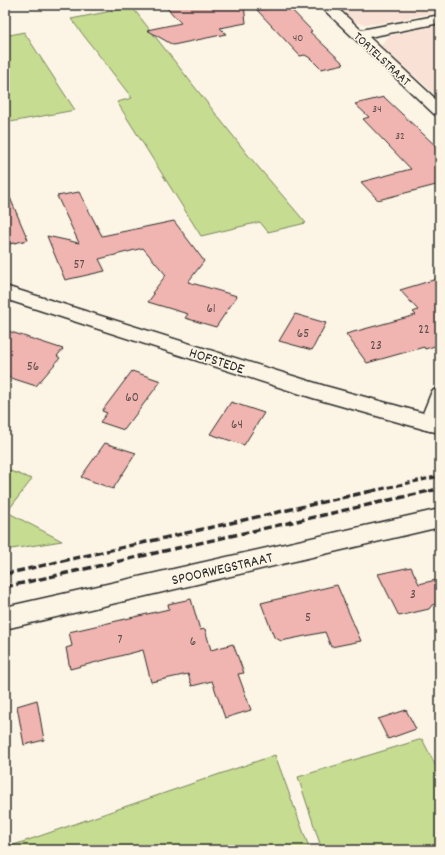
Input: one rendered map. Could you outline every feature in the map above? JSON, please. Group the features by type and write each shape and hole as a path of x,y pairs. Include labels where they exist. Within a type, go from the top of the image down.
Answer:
{"street":[{"name":"TORTELSTRAAT","path":"326,5 440,111"},
{"path":"358,35 440,19"},
{"name":"HOFSTEDE","path":"5,292 321,393 435,424"},
{"path":"435,424 440,396"},
{"name":"SPOORWEGSTRAAT","path":"5,618 440,518"}],"path":[{"path":"374,5 376,8 390,5"}],"shaded area":[{"path":"337,5 440,5 440,12 376,24 364,24 355,22"},
{"path":"440,24 440,99 381,45 389,36"}],"green space":[{"path":"132,7 248,155 306,223 268,232 260,222 201,236 117,102 132,98 71,19"},
{"path":"24,32 75,110 5,123 5,36"},
{"path":"5,469 32,479 7,512 62,541 5,550"},
{"path":"422,739 440,774 440,850 322,850 298,777"},
{"path":"275,755 310,850 5,850 5,848"}],"building":[{"path":"164,5 244,5 246,23 220,28 226,34 173,45 147,30 181,23"},
{"path":"287,5 312,31 310,32 344,64 321,69 310,58 305,55 300,56 257,10"},
{"path":"384,97 440,150 440,184 378,200 361,182 411,169 363,119 369,117 355,104"},
{"path":"5,186 28,240 5,245"},
{"path":"79,192 102,236 174,221 204,261 188,282 237,296 216,327 185,318 188,314 148,302 154,294 152,293 166,275 143,248 99,259 105,271 65,280 47,236 79,243 57,196"},
{"path":"440,278 440,347 438,345 425,349 424,347 367,363 346,334 416,315 413,312 418,310 400,290"},
{"path":"295,314 326,323 312,350 279,341"},
{"path":"5,330 63,349 57,356 60,358 36,386 5,376"},
{"path":"132,371 161,381 124,430 100,422 107,413 102,411"},
{"path":"231,402 264,413 244,445 210,434"},
{"path":"105,443 136,453 113,489 81,477"},
{"path":"411,567 419,584 440,579 440,603 432,605 429,609 399,616 378,574"},
{"path":"337,585 361,641 331,647 325,632 281,641 274,637 261,603"},
{"path":"191,599 200,630 205,629 211,650 233,644 244,673 238,674 251,710 225,718 212,681 192,686 188,674 151,682 143,650 70,669 66,648 72,646 69,632 169,609 168,604"},
{"path":"37,700 44,740 24,745 17,706"},
{"path":"406,710 416,729 388,739 378,719"}],"railway":[{"path":"372,491 440,476"},
{"path":"432,490 440,489"},
{"path":"5,574 376,490"},
{"path":"5,587 432,490"}]}
